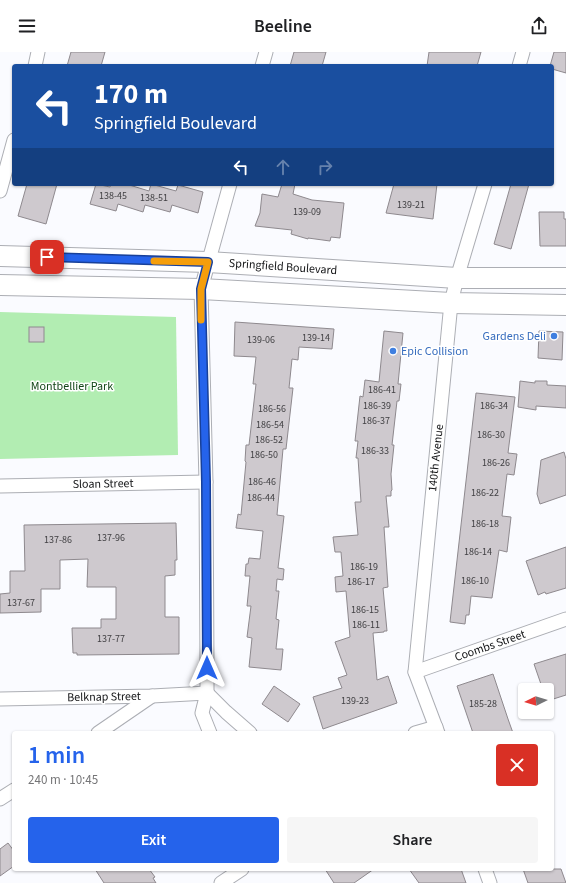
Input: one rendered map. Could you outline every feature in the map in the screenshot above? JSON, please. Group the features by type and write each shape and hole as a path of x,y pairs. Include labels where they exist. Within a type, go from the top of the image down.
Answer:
{"main road":[{"name":"Springfield Boulevard","path":"0,256 208,262 457,278 566,278"},
{"path":"0,285 201,289 451,303 566,305"}],"street":[{"path":"35,64 38,52"},
{"path":"263,64 266,52"},
{"path":"520,64 523,52"},
{"path":"0,191 12,147"},
{"path":"209,731 202,713 207,693 206,482 201,289 229,186"},
{"name":"140th Avenue","path":"437,730 415,672 451,303 484,186"},
{"name":"Sloan Street","path":"0,486 206,482"},
{"name":"Coombs Street","path":"415,672 566,619"},
{"path":"207,693 248,731"},
{"name":"Belknap Street","path":"0,699 152,696 207,693"},
{"path":"101,731 152,696"},
{"path":"0,799 12,791"},
{"path":"221,883 239,871"},
{"path":"486,871 490,883"}],"green space":[{"name":"Montbellier Park","path":"0,312 176,317 178,455 0,459"}],"building":[{"path":"71,52 105,52 102,64 68,64"},
{"path":"294,52 326,52 323,64 291,64"},
{"path":"429,52 481,52 478,64 427,64"},
{"path":"554,52 566,52 566,73 554,70 554,64 551,64"},
{"path":"26,186 56,186 46,224 18,216"},
{"path":"95,186 133,186 149,191 150,186 158,186 176,191 178,186 182,186 203,192 198,213 172,205 170,212 145,205 143,212 118,204 116,211 90,204"},
{"path":"281,186 295,186 293,194 312,200 344,203 340,238 331,237 330,241 308,239 291,234 292,230 255,226 260,213 262,194 278,197"},
{"path":"393,186 437,186 433,219 386,213"},
{"path":"510,186 528,186 511,249 494,244"},
{"path":"539,212 564,212 564,219 566,219 566,246 540,246"},
{"path":"235,322 334,329 332,349 299,347 298,360 292,359 289,388 293,388 286,449 283,449 277,515 284,516 278,568 284,569 283,580 277,579 276,591 279,591 276,619 279,620 276,649 283,649 281,670 249,667 252,638 247,637 251,606 247,606 250,576 245,576 246,564 248,564 249,558 260,559 263,531 236,528 238,514 241,515 246,462 246,445 249,445 256,384 253,384 256,357 234,356"},
{"path":"29,327 44,327 44,342 29,342"},
{"path":"384,331 403,333 398,384 401,384 399,401 397,401 392,445 394,445 391,474 392,490 391,496 386,496 389,527 384,527 388,587 383,588 387,631 373,633 377,680 388,676 397,703 323,729 313,697 342,688 338,678 347,675 335,642 350,637 346,591 336,592 335,577 343,576 341,552 335,552 333,537 358,535 355,502 361,502 358,458 356,458 358,441 355,441 360,396 363,397 365,380 379,382"},
{"path":"539,331 563,332 562,360 538,358"},
{"path":"520,381 535,383 535,381 547,381 547,385 566,386 566,408 536,406 536,410 518,407"},
{"path":"476,393 515,397 508,453 517,454 514,475 507,474 502,516 511,517 507,552 499,550 492,598 471,596 469,615 466,615 465,624 450,622"},
{"path":"564,452 566,459 566,495 540,504 537,494 541,460"},
{"path":"176,523 177,560 175,560 175,575 165,576 165,617 179,617 179,654 77,655 77,653 73,653 72,628 101,628 101,619 116,619 116,587 87,587 88,559 60,560 60,589 41,589 41,612 0,613 0,594 10,593 10,571 25,571 24,525"},
{"path":"566,547 566,588 546,594 545,592 538,595 526,561"},
{"path":"566,654 566,695 554,699 554,683 541,683 534,664"},
{"path":"493,674 512,731 472,731 457,686"},
{"path":"274,686 300,704 288,722 262,704"},
{"path":"8,843 12,848 12,867 0,876 0,849"},
{"path":"554,869 561,869 566,883 528,883 524,871 554,871"},
{"path":"96,871 150,871 155,877 153,878 156,883 104,883"},
{"path":"326,871 371,871 354,883 334,883"},
{"path":"410,871 462,871 466,883 419,883"}],"slow traffic":[{"path":"154,261 208,262 201,289 201,320"}],"place":[{"name":"Gardens Deli","path":"554,336"},
{"name":"Epic Collision","path":"393,351"}],"route":[{"path":"47,257 208,262 201,289 206,482 207,668"}]}
